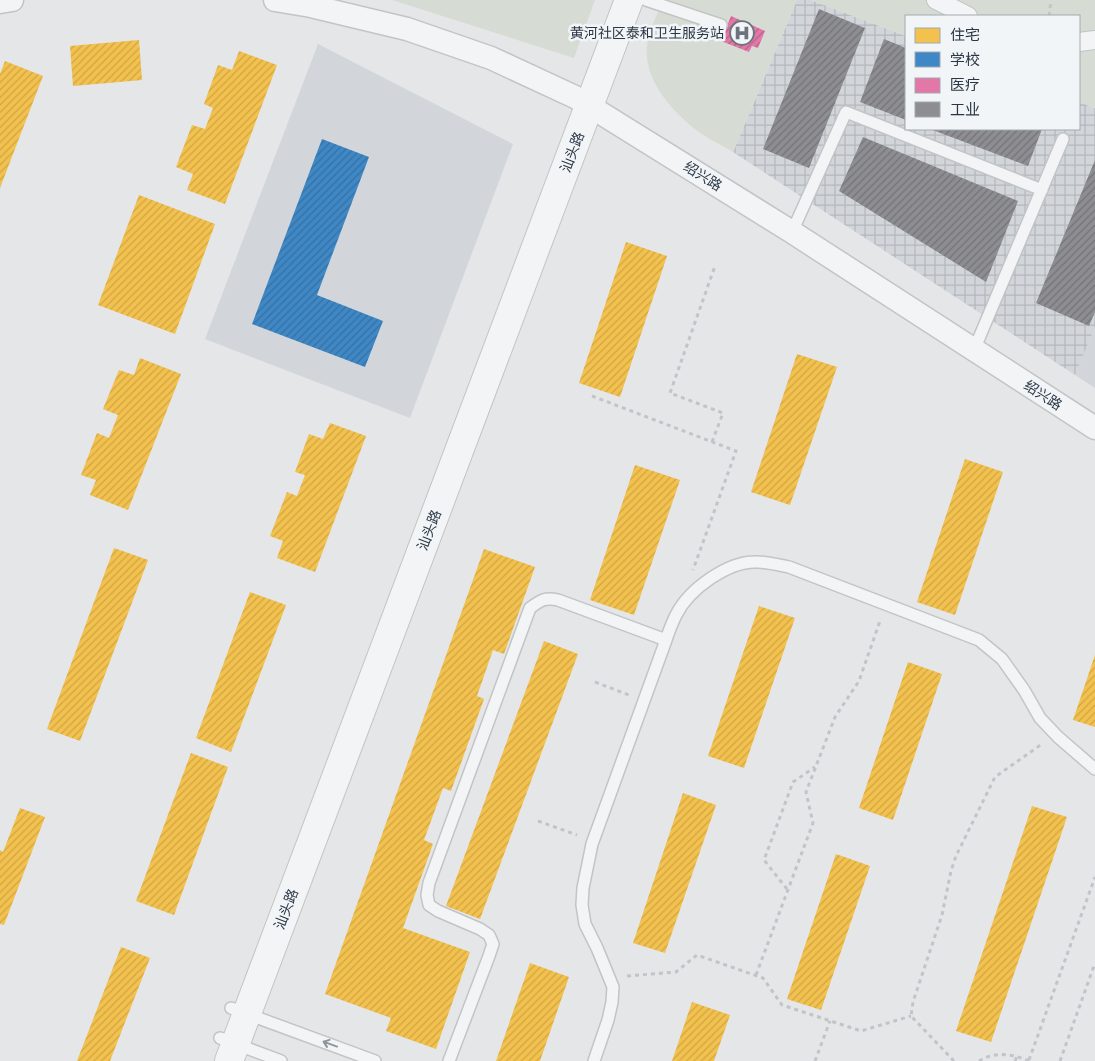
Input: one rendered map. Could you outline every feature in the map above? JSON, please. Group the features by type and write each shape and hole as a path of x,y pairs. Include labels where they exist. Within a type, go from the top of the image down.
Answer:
{"street":[{"path":"0,2 12,0"},
{"name":"绍兴路","path":"275,0 311,6 407,30 491,58 582,101 792,232 1095,428"},
{"name":"汕头路","path":"224,1051 582,101 611,0"},
{"name":"汕头路","path":"582,101 630,0"},
{"path":"936,0 966,15"},
{"path":"1080,42 1095,40"}],"lane":[{"path":"646,0 721,25"},
{"path":"792,232 846,112 1042,190"},
{"path":"974,350 1063,139"},
{"path":"594,1061 608,1020 613,987 598,948 585,924 582,905 583,888 593,841 677,613 692,594 723,570 741,563 756,561 789,567 979,640 1002,659 1024,690 1040,718 1058,737 1095,769"},
{"path":"449,1061 493,944 489,935 480,929 438,911 430,905 427,895 429,883 530,608 539,601 548,598 558,600 666,640"},
{"path":"239,1011 375,1061"},
{"path":"224,1051 280,1061"}],"path":[{"path":"1049,15 1051,0"},
{"path":"712,442 723,413 670,394 716,266"},
{"path":"592,396 736,451 690,577"},
{"path":"756,975 813,823 806,792 835,717 859,681 886,604"},
{"path":"595,682 644,700"},
{"path":"911,1016 913,1002 942,915 956,856 995,777 1040,745 1058,737"},
{"path":"788,889 764,860 793,782 815,767"},
{"path":"538,821 593,841"},
{"path":"979,1061 992,1055 1004,1054 1017,1056 1029,1061 1095,877"},
{"path":"609,978 676,972 697,955 763,978 782,1004 861,1031 911,1016"},
{"path":"1060,1061 1095,963"},
{"path":"911,1016 954,1061"},
{"path":"816,1061 830,1021"},
{"path":"1015,1061 1017,1056"}],"shaded area":[{"path":"392,0 595,0 574,58"},
{"path":"663,0 797,0 733,152 700,133 686,121 666,101 652,77 648,64 649,36"},
{"path":"797,0 811,0 905,36 905,130 1080,130 1080,102 1095,108 1095,327 1075,375 733,152"},
{"path":"811,0 1095,0 1095,108 1080,102 1080,15 905,15 905,36"},
{"path":"318,44 513,144 410,418 205,339"},
{"path":"1095,327 1095,388 1075,375"}],"building: 住宅":[{"path":"139,40 142,80 73,86 70,46"},
{"path":"239,51 277,65 225,204 187,190 193,174 176,167 192,125 205,129 213,108 204,104 218,65 232,70"},
{"path":"5,61 43,76 0,188 0,74"},
{"path":"139,195 215,224 175,334 98,305"},
{"path":"626,242 667,256 620,397 579,383"},
{"path":"797,354 837,367 790,505 751,492"},
{"path":"140,358 181,374 128,510 90,495 96,480 81,475 97,433 109,438 118,415 103,409 119,370 134,375"},
{"path":"330,423 366,436 315,572 277,558 283,541 270,536 287,492 297,496 305,475 295,472 309,434 323,439"},
{"path":"965,459 1003,472 955,615 917,602"},
{"path":"635,465 680,480 634,615 590,600"},
{"path":"114,548 148,560 80,741 47,729"},
{"path":"484,549 535,567 504,654 493,650 477,696 484,699 451,791 443,788 424,840 433,844 403,928 470,952 436,1049 386,1031 391,1018 325,994"},
{"path":"250,592 286,605 231,752 196,738"},
{"path":"759,606 795,618 744,768 708,756"},
{"path":"544,641 578,654 480,919 446,906"},
{"path":"1095,655 1095,727 1073,720"},
{"path":"908,662 942,674 893,820 859,808"},
{"path":"191,753 228,767 174,915 136,901"},
{"path":"683,793 716,805 665,953 633,943"},
{"path":"1032,806 1067,817 991,1042 956,1031"},
{"path":"20,808 45,817 4,925 0,924 0,850 3,852"},
{"path":"836,854 870,866 821,1010 787,999"},
{"path":"121,947 150,958 110,1061 77,1061"},
{"path":"530,963 569,977 540,1061 496,1061"},
{"path":"692,1002 730,1015 714,1061 672,1061"}],"building: 学校":[{"path":"322,139 369,157 317,295 383,321 365,367 252,324"}],"building: 医疗":[{"path":"731,16 765,31 758,48 752,46 749,52 721,41"}],"building: 工业":[{"path":"819,9 865,28 809,168 763,149"},
{"path":"884,39 905,48 905,120 860,102"},
{"path":"933,130 1042,130 1028,166"},
{"path":"863,137 1018,201 986,282 839,191"},
{"path":"1095,160 1095,312 1089,326 1036,303"}],"place":[{"name":"黄河社区泰和卫生服务站","path":"742,33"}]}
